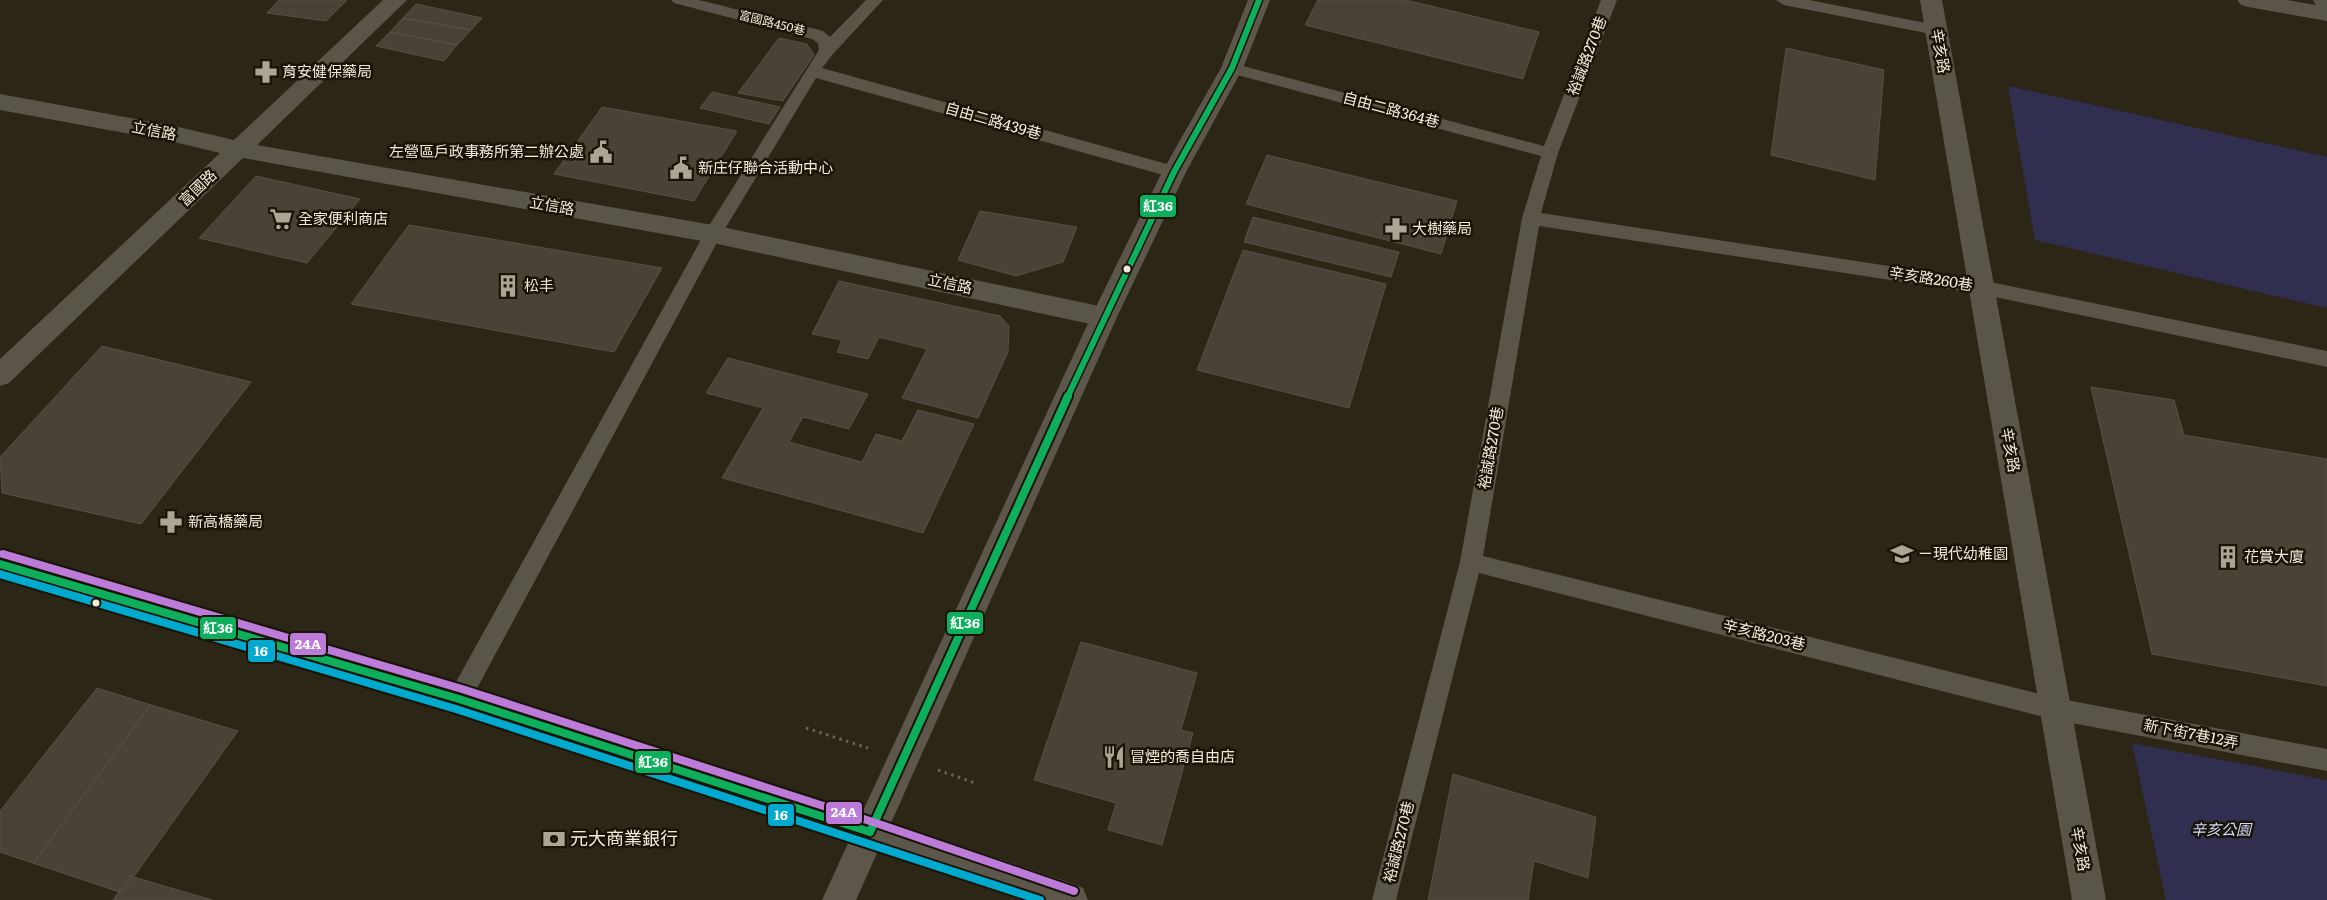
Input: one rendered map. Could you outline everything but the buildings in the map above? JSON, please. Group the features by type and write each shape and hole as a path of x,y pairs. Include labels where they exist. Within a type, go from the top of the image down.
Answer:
{"street":[{"name":"富國路","path":"0,376 236,149 396,0"},
{"path":"839,900 1104,317 1174,172 1232,68 1259,0"},
{"name":"辛亥路","path":"1931,0 2089,900"},
{"path":"2248,0 2327,12"},
{"name":"立信路","path":"0,102 174,134 236,149 713,234 1104,317"},
{"path":"0,564 459,699 870,832 1071,900"}],"lane":[{"name":"富國路450巷","path":"679,0 818,35 825,41 827,50"},
{"path":"459,699 713,234 812,71 827,50 874,0"},
{"name":"裕誠路270巷","path":"1384,900 1471,562 1531,218 1550,153 1609,0"},
{"path":"1784,0 1936,30"},
{"path":"2321,0 2327,12"},
{"name":"自由二路364巷","path":"1232,68 1550,153"},
{"name":"自由二路439巷","path":"812,71 1174,172"},
{"name":"辛亥路260巷","path":"1531,218 1981,287 2327,359"},
{"name":"辛亥路203巷","path":"1471,562 2056,709"},
{"name":"新下街7巷12弄","path":"2056,709 2327,760"}],"green space":[{"path":"2008,86 2327,157 2327,308 2035,240"},
{"name":"辛亥公園","path":"2132,743 2327,780 2327,900 2166,900"}],"transit line":[{"name":"紅36","path":"870,832 1104,317 1174,172 1232,68 1259,0"},
{"name":"24A","path":"3,554 462,689 873,822 1074,891"},
{"name":"紅36","path":"0,564 459,699 870,832"},
{"name":"16","path":"0,574 456,709 1040,900"}],"place":[{"name":"育安健保藥局","path":"266,72"},
{"name":"左營區戶政事務所第二辦公處","path":"601,152"},
{"name":"新庄仔聯合活動中心","path":"681,168"},
{"name":"全家便利商店","path":"281,219"},
{"name":"大樹藥局","path":"1396,229"},
{"name":"松丰","path":"508,286"},
{"name":"新高橋藥局","path":"171,522"},
{"name":"ㄧ現代幼稚園","path":"1902,554"},
{"name":"花賞大廈","path":"2228,557"},
{"name":"冒煙的喬自由店","path":"1114,757"},
{"name":"元大商業銀行","path":"554,839"}]}
